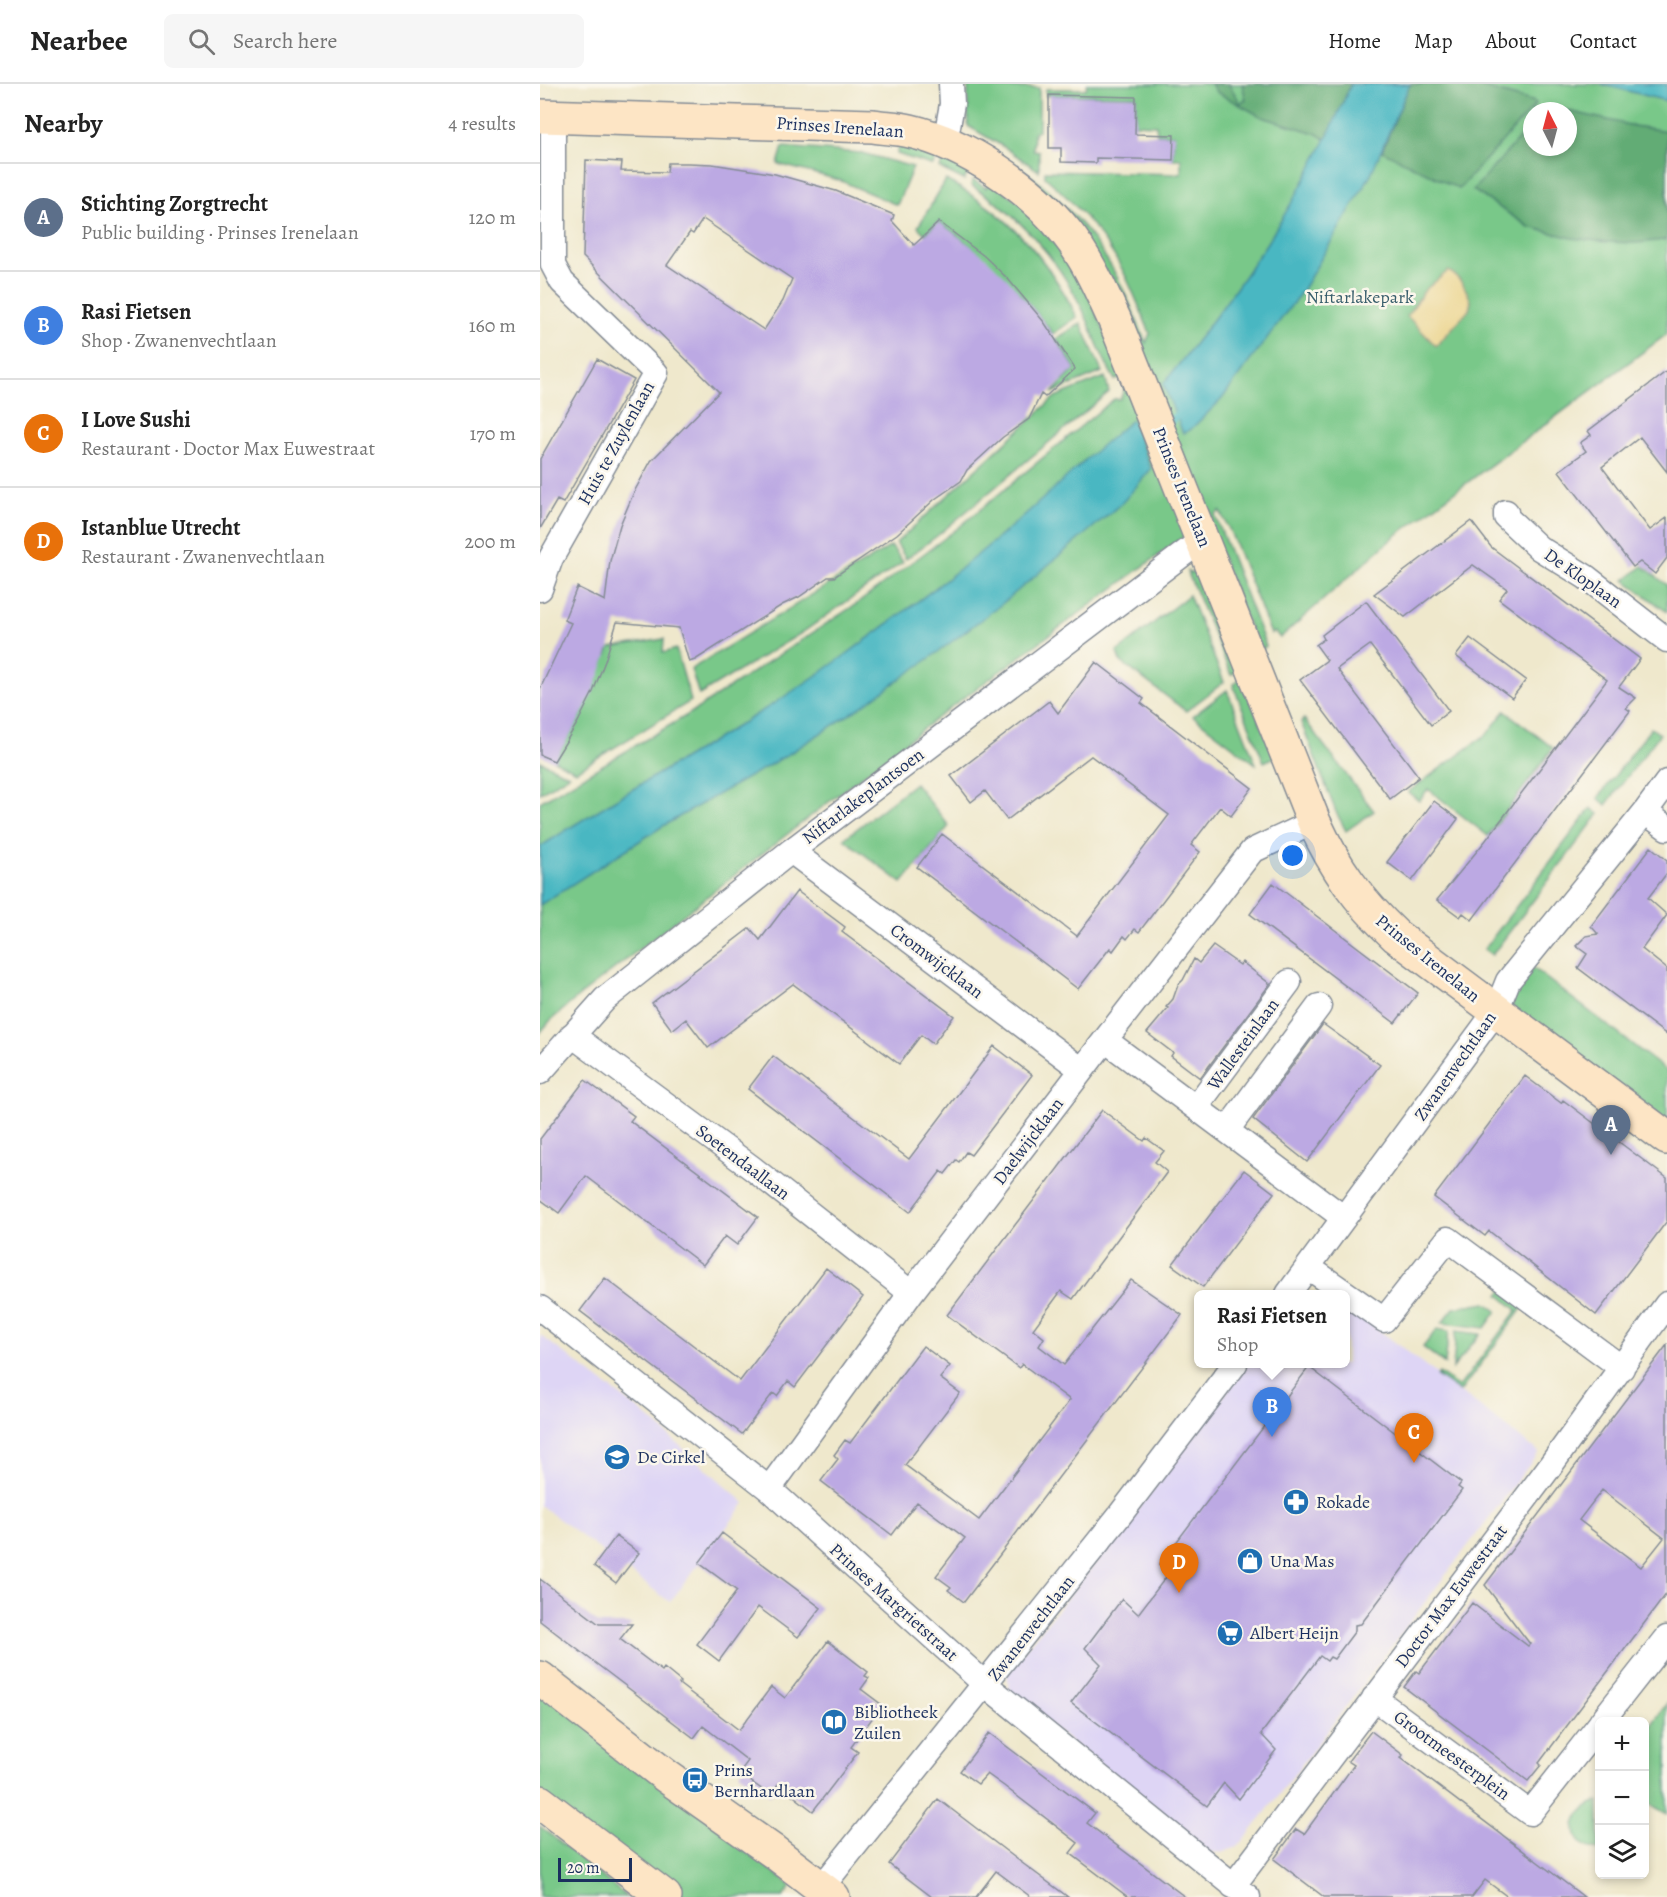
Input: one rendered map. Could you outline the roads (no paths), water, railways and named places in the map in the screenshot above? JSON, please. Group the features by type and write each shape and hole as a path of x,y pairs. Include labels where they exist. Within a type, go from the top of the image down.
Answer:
{"street":[{"path":"945,143 951,104 951,84"},
{"name":"Prinses Irenelaan","path":"546,116 873,126 909,131 945,143 981,161 1010,180 1030,197 1066,232 1099,286 1203,539 1314,822 1334,863 1368,909 1396,936 1667,1138"},
{"name":"Huis te Zuylenlaan","path":"540,589 551,558 656,373 546,265 546,116"},
{"name":"De Kloplaan","path":"1506,513 1506,517 1539,548 1586,577 1667,640"},
{"name":"Niftarlakeplantsoen","path":"540,1072 605,999 791,851 1203,539"},
{"name":"Zwanenvechtlaan","path":"1291,1290 1496,1011 1508,981 1667,782"},
{"path":"1645,812 1667,828"},
{"name":"Daelwijcklaan","path":"769,1489 911,1293 1252,852 1314,822"},
{"name":"Cromwijcklaan","path":"791,851 1082,1070"},
{"name":"Wallesteinlaan","path":"1196,1107 1289,982"},
{"name":"Wallesteinlaan","path":"1227,1130 1319,1006"},
{"name":"Soetendaallaan","path":"572,1035 752,1168 911,1293"},
{"name":"Wallesteinlaan","path":"1105,1040 1344,1218"},
{"path":"1350,1296 1384,1320 1448,1239 1622,1368"},
{"path":"1308,1267 1341,1290"},
{"name":"Doctor Max Euwestraat","path":"1240,1892 1374,1698 1545,1473 1667,1304"},
{"name":"Prinses Margrietstraat","path":"540,1308 769,1489 986,1685 1240,1892"},
{"name":"Zwanenvechtlaan","path":"823,1894 1232,1368"},
{"path":"1605,1717 1667,1638"},
{"path":"540,1678 666,1776 774,1852 823,1894"},
{"name":"Grootmeesterplein","path":"1374,1698 1530,1813 1595,1729"},
{"path":"540,1802 665,1897"}],"water":[{"path":"1351,84 1410,84 1370,176 1302,291 1221,400 1190,430 1183,433 1163,384 1219,313 1268,241 1312,165"},
{"path":"1601,84 1667,84 1667,101"},
{"path":"1132,420 1151,469 1122,503 1003,603 858,709 787,755 663,826 540,905 540,847 732,730 844,656 977,555"}],"waterway":[{"path":"1166,425 1176,416"}],"place":[{"name":"Stichting Zorgtrecht","path":"1611,1155"},
{"name":"Rasi Fietsen","path":"1272,1437"},
{"name":"De Cirkel","path":"617,1457"},
{"name":"I Love Sushi","path":"1414,1463"},
{"name":"Rokade","path":"1296,1502"},
{"name":"Una Mas","path":"1250,1561"},
{"name":"Istanblue Utrecht","path":"1179,1593"},
{"name":"Albert Heijn","path":"1230,1633"},
{"name":"Bibliotheek Zuilen","path":"834,1722"},
{"name":"Prins Bernhardlaan","path":"695,1780"}],"park label":[{"name":"Niftarlakepark","path":"1360,297"}]}
